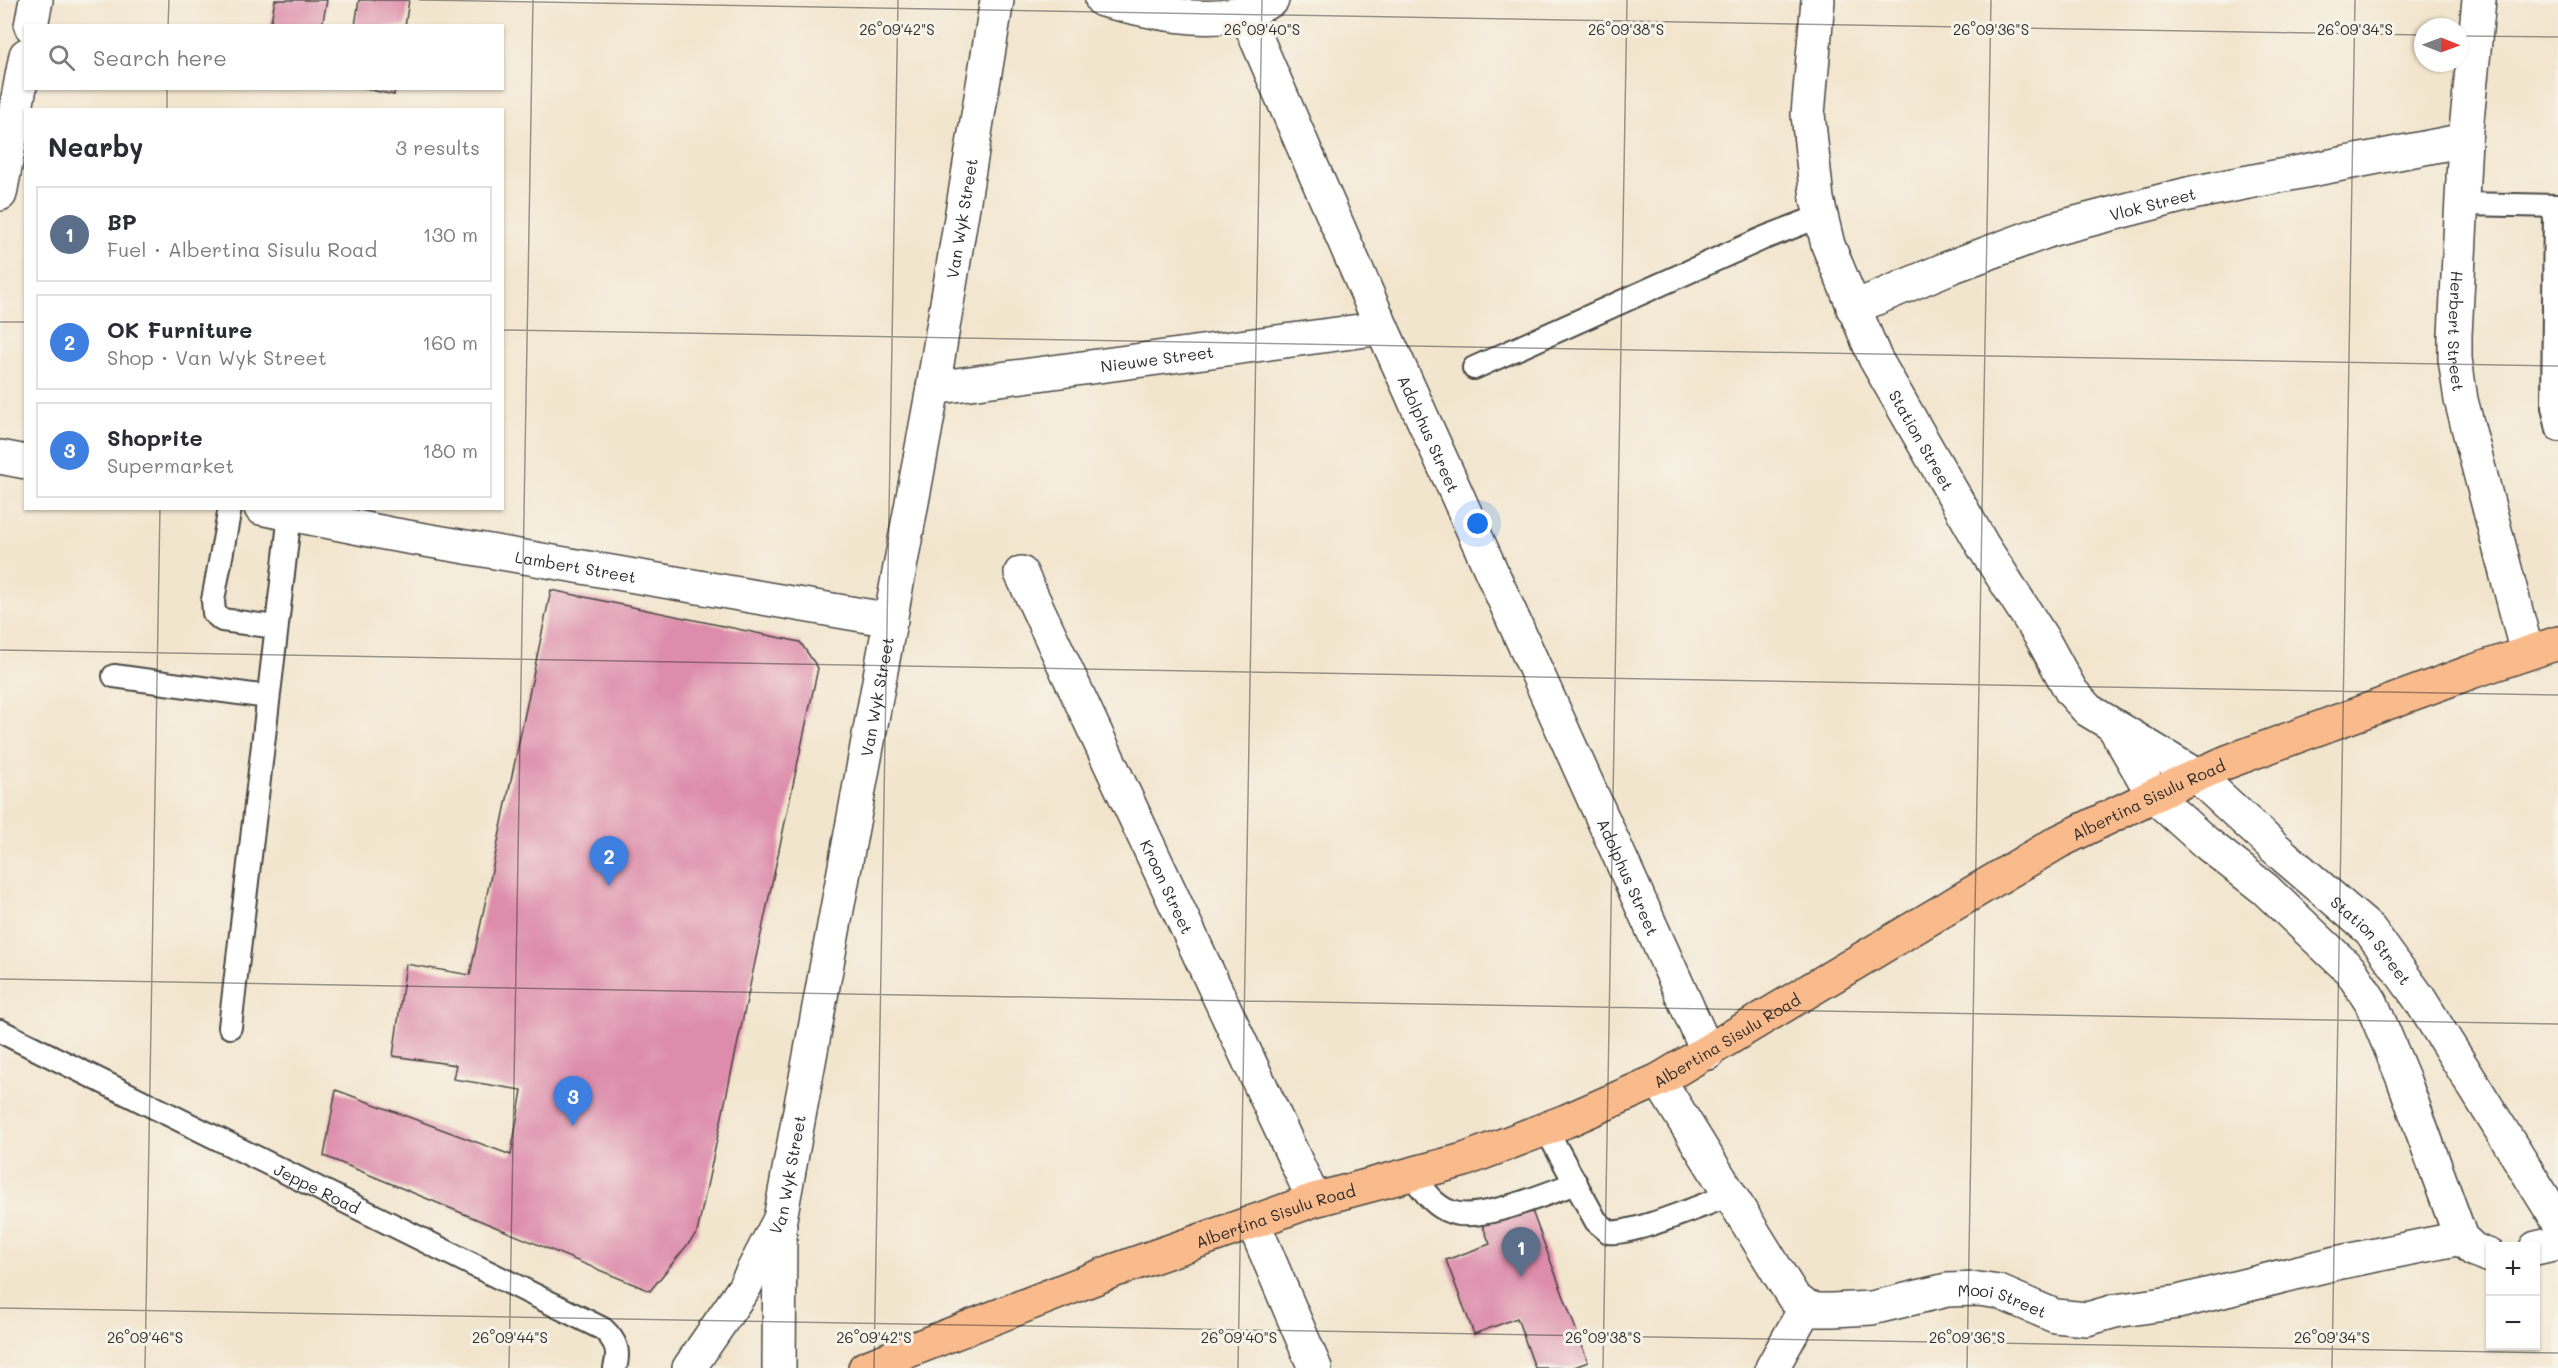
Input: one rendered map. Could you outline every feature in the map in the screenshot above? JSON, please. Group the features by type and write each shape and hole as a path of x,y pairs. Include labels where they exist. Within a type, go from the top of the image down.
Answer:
{"main road":[{"name":"Albertina Sisulu Road","path":"865,1368 1113,1271 1314,1200 1464,1160 1546,1129 1659,1080 1708,1053 2058,842 2227,762 2558,643"}],"street":[{"path":"31,24 36,0"},
{"name":"Van Wyk Street","path":"689,1368 744,1288 780,1219 933,388 997,0"},
{"name":"Adolphus Street","path":"1102,0 1179,16 1214,16 1258,6 1382,328 1708,1053"},
{"name":"Station Street","path":"1818,0 1808,114 1812,160 1828,245 1875,358 1983,546 2042,638 2072,691 2088,710 2197,776 2285,857 2370,930 2419,998 2558,1221"},
{"name":"Herbert Street","path":"2480,0 2465,140 2456,335 2457,378 2527,653"},
{"path":"0,194 24,66"},
{"name":"Vlok Street","path":"1853,308 1953,266 2053,229 2192,193 2465,140"},
{"name":"Nieuwe Street","path":"933,388 1382,328"},
{"path":"0,457 24,462"},
{"name":"Lambert Street","path":"276,511 359,518 891,620"},
{"name":"Kroon Street","path":"1021,573 1314,1200"},
{"name":"Station Street","path":"2114,726 2154,796 2205,842 2265,889 2351,971 2371,1002 2398,1067 2461,1238"},
{"path":"1659,1080 1794,1298 1806,1307 1772,1368"},
{"path":"779,1368 780,1219"},
{"path":"1253,1222 1315,1368"},
{"path":"2461,1238 2474,1250 2486,1254"},
{"name":"Mooi Street","path":"1806,1307 1817,1310 1872,1308 1947,1290 1978,1289 1999,1292 2055,1316 2087,1319 2115,1311 2178,1302 2336,1263 2461,1238"},
{"path":"2540,1247 2558,1243"}],"lane":[{"path":"2462,204 2557,206 2555,407 2558,430"},
{"path":"1474,368 1764,238 1821,216"},
{"path":"230,510 213,600 214,613 222,620 276,627"},
{"path":"230,1028 276,627 276,511"},
{"path":"114,676 268,697"},
{"name":"Jeppe Road","path":"0,1031 603,1329 615,1340 616,1363"},
{"path":"1546,1129 1596,1221 1605,1230 1613,1232 1638,1227 1731,1195"},
{"path":"1411,1174 1441,1207 1458,1214 1474,1214 1504,1207 1576,1183"}],"building":[{"path":"275,0 327,0 322,24 270,24"},
{"path":"359,0 409,0 405,24 355,24"},
{"path":"371,90 395,90 394,95"},
{"path":"551,590 800,642 818,668 697,1233 650,1291 324,1156 336,1090 511,1155 522,1090 453,1079 456,1065 393,1056 406,964 470,975"},
{"path":"1528,1200 1588,1362 1572,1368 1535,1368 1517,1318 1474,1334 1446,1260 1490,1244 1480,1219"}],"place":[{"name":"OK Furniture","path":"609,886"},
{"name":"Shoprite","path":"573,1126"},
{"name":"BP","path":"1521,1277"}]}
